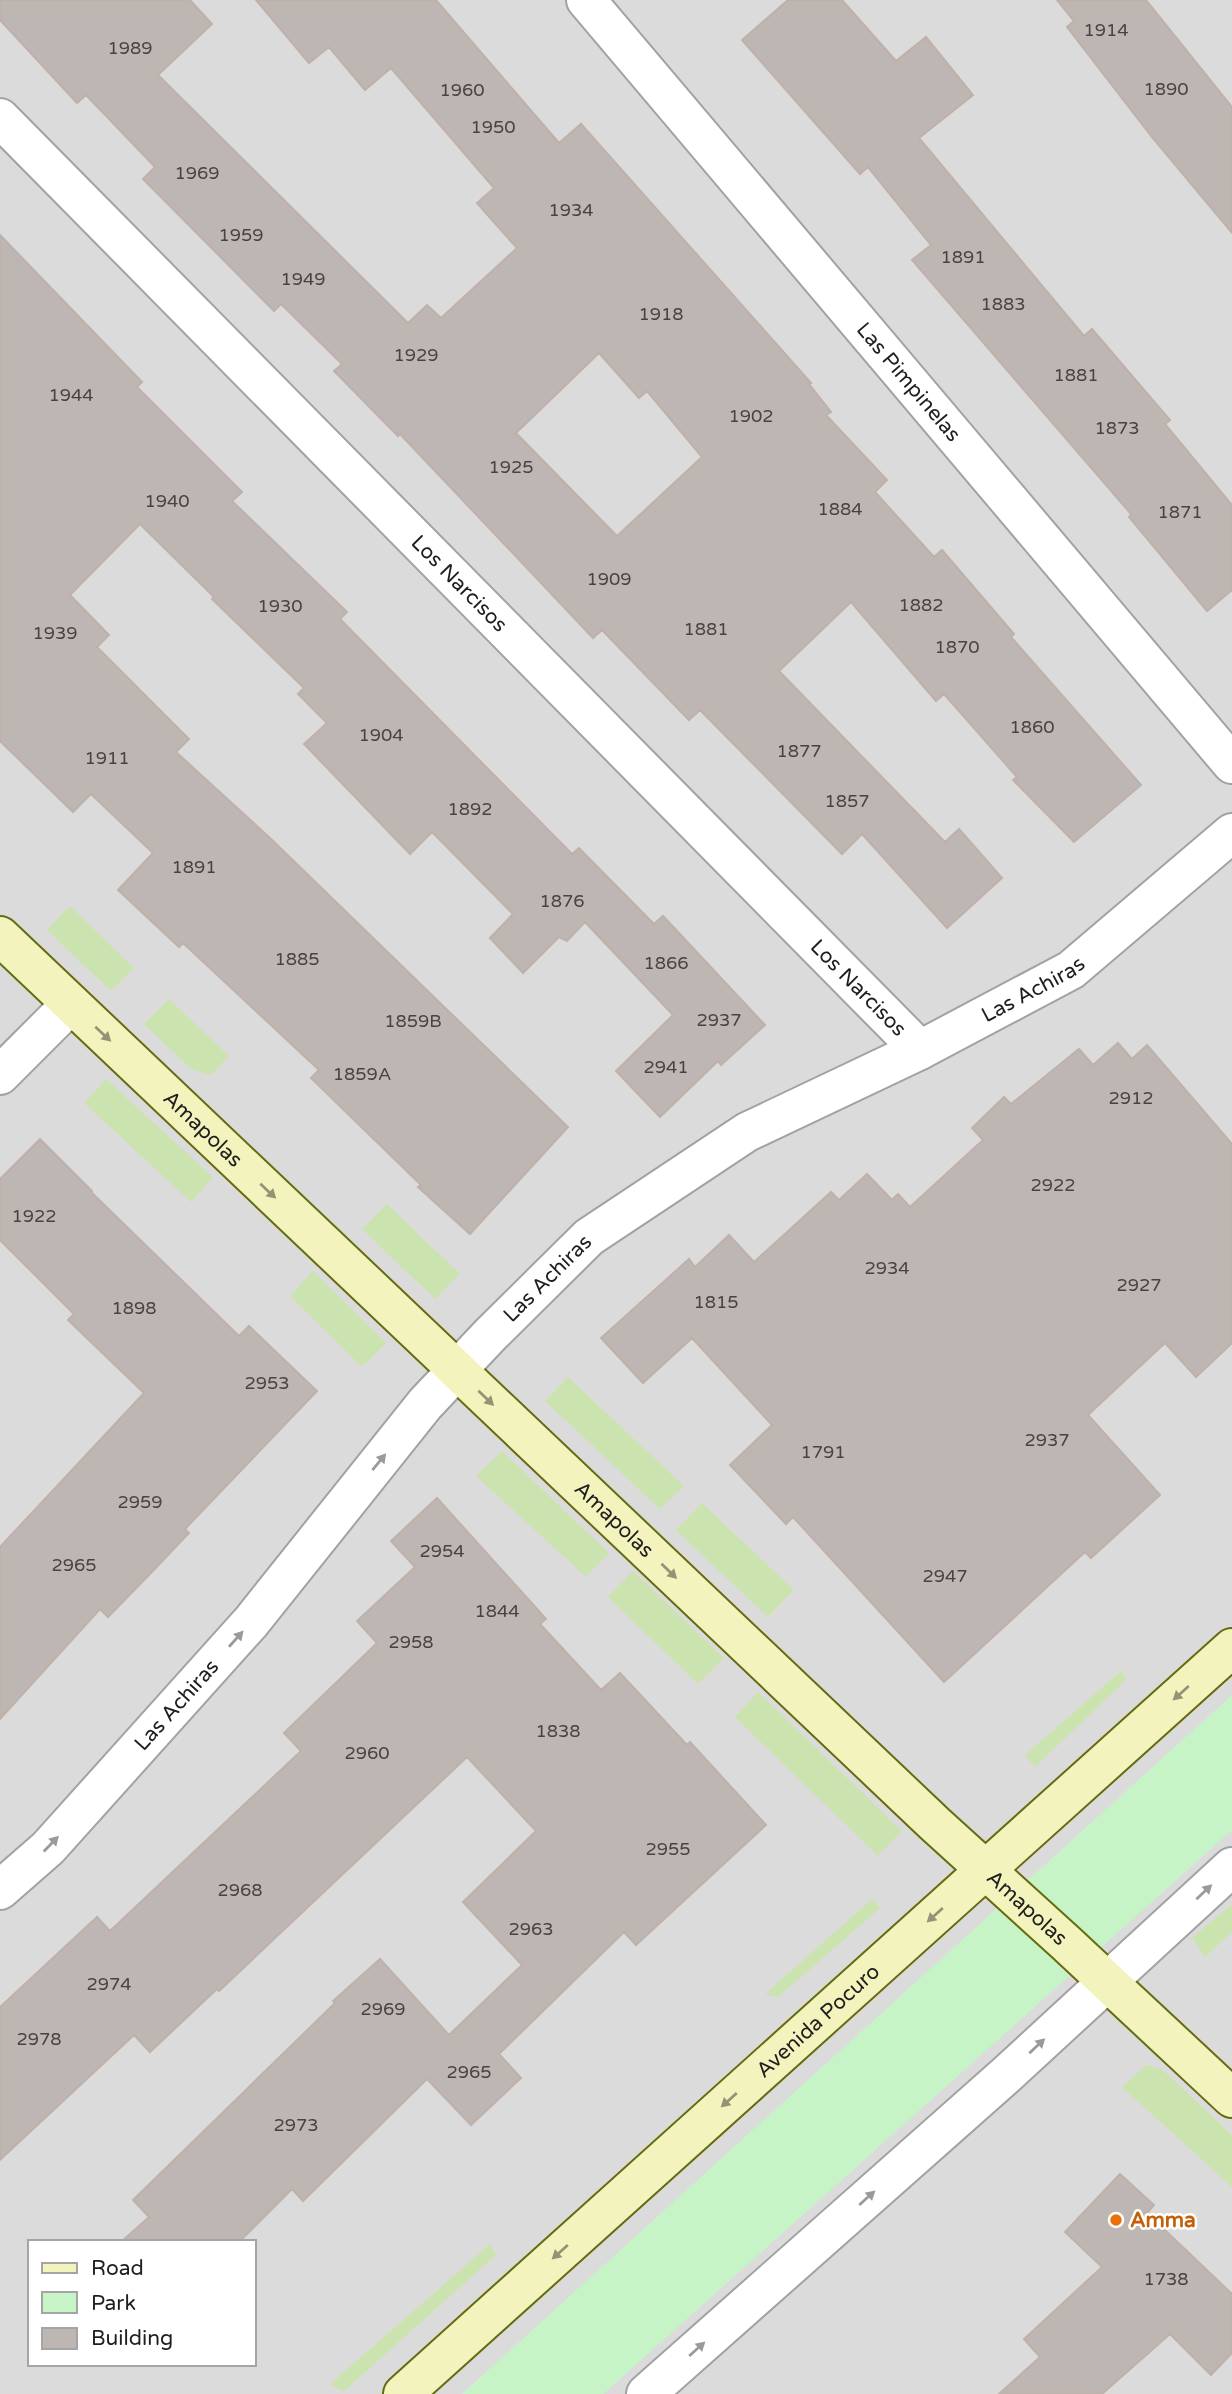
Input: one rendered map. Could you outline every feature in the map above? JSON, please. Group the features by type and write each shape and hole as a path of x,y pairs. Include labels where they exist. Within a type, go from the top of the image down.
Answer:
{"street":[{"name":"Las Pimpinelas","path":"586,0 1232,764"},
{"name":"Los Narcisos","path":"0,118 920,1050"},
{"name":"Las Achiras","path":"0,1890 48,1848 251,1622 456,1369 589,1237 747,1132 920,1050 1071,970 1232,833"},
{"name":"Amapolas","path":"0,936 934,1824 1232,2098"},
{"path":"0,1076 71,1004"},
{"name":"Avenida Pocuro","path":"403,2394 1232,1648"},
{"path":"646,2394 995,2084 1232,1867"}],"shaded area":[{"path":"0,0 1232,0 1232,2394 0,2394"}],"green space":[{"path":"70,906 134,968 111,991 47,930"},
{"path":"169,999 229,1056 211,1075 191,1069 144,1024"},
{"path":"106,1079 213,1177 191,1202 84,1103"},
{"path":"387,1204 460,1274 435,1299 362,1229"},
{"path":"313,1271 386,1343 362,1367 290,1296"},
{"path":"568,1377 684,1486 660,1509 545,1401"},
{"path":"502,1451 609,1553 586,1577 476,1476"},
{"path":"702,1503 794,1590 768,1617 676,1530"},
{"path":"633,1571 724,1658 698,1684 608,1597"},
{"path":"1122,1670 1126,1680 1035,1767 1025,1755"},
{"path":"758,1692 902,1831 878,1856 735,1717"},
{"path":"1232,1695 1232,1830 603,2394 462,2394"},
{"path":"872,1899 880,1908 778,1997 765,1994"},
{"path":"1232,1904 1232,1932 1205,1957 1192,1938"},
{"path":"1146,2065 1162,2069 1232,2135 1232,2187 1122,2087"},
{"path":"490,2244 496,2255 343,2392 330,2384"}],"building":[{"path":"0,0 190,0 212,24 158,75 408,323 427,305 441,318 517,248 477,203 494,188 391,68 365,90 329,47 309,63 256,0 436,0 559,143 581,124 811,383 809,384 831,412 826,415 887,480 875,492 934,557 942,550 1014,634 1011,637 1141,785 1074,842 1013,780 1017,777 944,694 936,701 851,602 779,671 945,842 959,829 1002,878 947,928 862,834 842,854 700,710 689,720 602,630 593,638 400,434 398,436 334,371 342,364 281,304 274,311 143,179 155,167 86,95 77,103 0,20","holes":["599,353 639,398 647,391 702,457 617,536 516,433"]},
{"path":"788,0 842,0 896,61 926,37 973,95 919,138 1084,336 1092,329 1170,420 1165,424 1232,505 1232,590 1207,611 1129,517 1131,514 912,260 931,245 868,167 860,174 742,40"},
{"path":"1057,0 1146,0 1232,107 1232,233 1152,137 1067,27 1074,21"},
{"path":"0,235 142,382 137,387 242,492 232,501 347,612 340,619 572,854 579,848 654,924 663,916 765,1025 721,1065 718,1061 660,1117 616,1071 673,1015 585,922 567,941 559,937 523,973 490,938 513,914 432,832 410,854 304,744 327,723 298,694 304,688 212,599 214,597 140,524 70,595 109,635 97,647 189,739 176,752 270,838 568,1127 470,1234 418,1187 421,1185 311,1078 319,1070 183,943 179,947 118,890 153,853 91,794 73,812 0,741"},
{"path":"1118,1043 1132,1059 1147,1045 1232,1144 1232,1343 1196,1377 1165,1343 1088,1415 1160,1495 1091,1558 1085,1552 944,1682 793,1517 786,1524 730,1465 772,1425 692,1338 643,1383 601,1338 689,1259 695,1267 729,1235 754,1262 831,1192 839,1200 867,1174 892,1200 898,1194 910,1207 983,1140 972,1128 1004,1097 1011,1104 1079,1049 1093,1065"},
{"path":"40,1139 239,1336 249,1326 317,1391 185,1529 189,1533 148,1576 108,1617 100,1609 0,1719 0,1547 144,1393 68,1320 74,1314 0,1240 0,1179"},
{"path":"437,1498 546,1619 540,1624 601,1690 620,1673 687,1745 690,1742 766,1825 636,1945 624,1932 499,2054 521,2078 471,2125 427,2079 303,2201 292,2189 241,2240 123,2240 149,2217 133,2200 335,2003 333,2001 380,1959 449,2035 522,1965 463,1902 536,1831 467,1757 219,1991 217,1989 150,2052 134,2035 0,2160 0,2007 97,1917 110,1931 301,1751 284,1733 377,1643 357,1621 415,1567 391,1541"},
{"path":"1120,2174 1154,2205 1147,2213 1232,2294 1232,2353 1211,2375 1170,2334 1102,2394 999,2394 1040,2357 1024,2339 1102,2267 1065,2232"}],"place":[{"name":"Amma","path":"1116,2220"}]}
